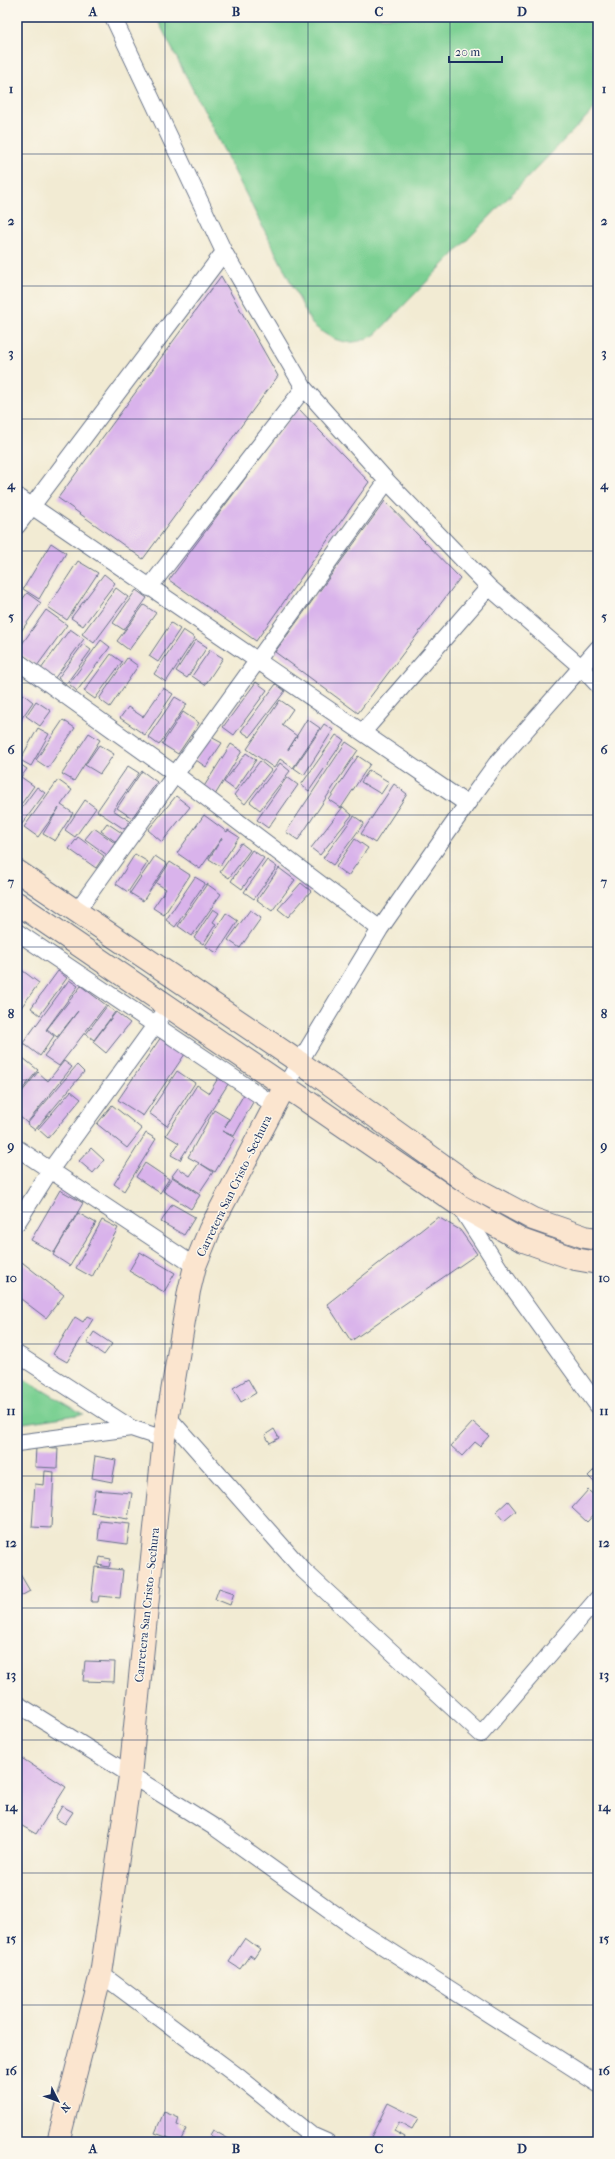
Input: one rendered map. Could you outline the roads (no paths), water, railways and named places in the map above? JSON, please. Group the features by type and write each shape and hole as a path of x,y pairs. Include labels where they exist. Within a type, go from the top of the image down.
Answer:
{"main road":[{"path":"17,871 299,1062 473,1187 533,1219 585,1237 598,1239"},
{"path":"17,903 170,1006 459,1205 522,1240 575,1259 598,1263"},
{"name":"Carretera San Cristo - Sechura","path":"58,2142 101,1974 130,1776 164,1438 183,1321 195,1266 213,1222 285,1086"}],"street":[{"path":"113,17 224,252 304,388 387,481 489,587 581,667 598,685"},
{"path":"17,526 224,252"},
{"path":"149,588 304,388"},
{"path":"76,912 387,481"},
{"path":"17,496 149,588 258,660 467,804"},
{"path":"363,732 489,587"},
{"path":"285,1086 380,929 467,804 496,764 598,648"},
{"path":"17,661 175,774 380,929"},
{"path":"17,932 274,1105"},
{"path":"17,1224 51,1169 170,1006"},
{"path":"17,1148 51,1169 195,1266"},
{"path":"459,1205 501,1270 598,1406"},
{"path":"17,1354 131,1428 164,1438"},
{"path":"168,1417 303,1570 481,1734 598,1598"},
{"path":"17,1443 131,1428"},
{"path":"17,1704 130,1776 214,1827 356,1929 598,2084"},
{"path":"101,1974 240,2078 311,2135 327,2142"}]}
